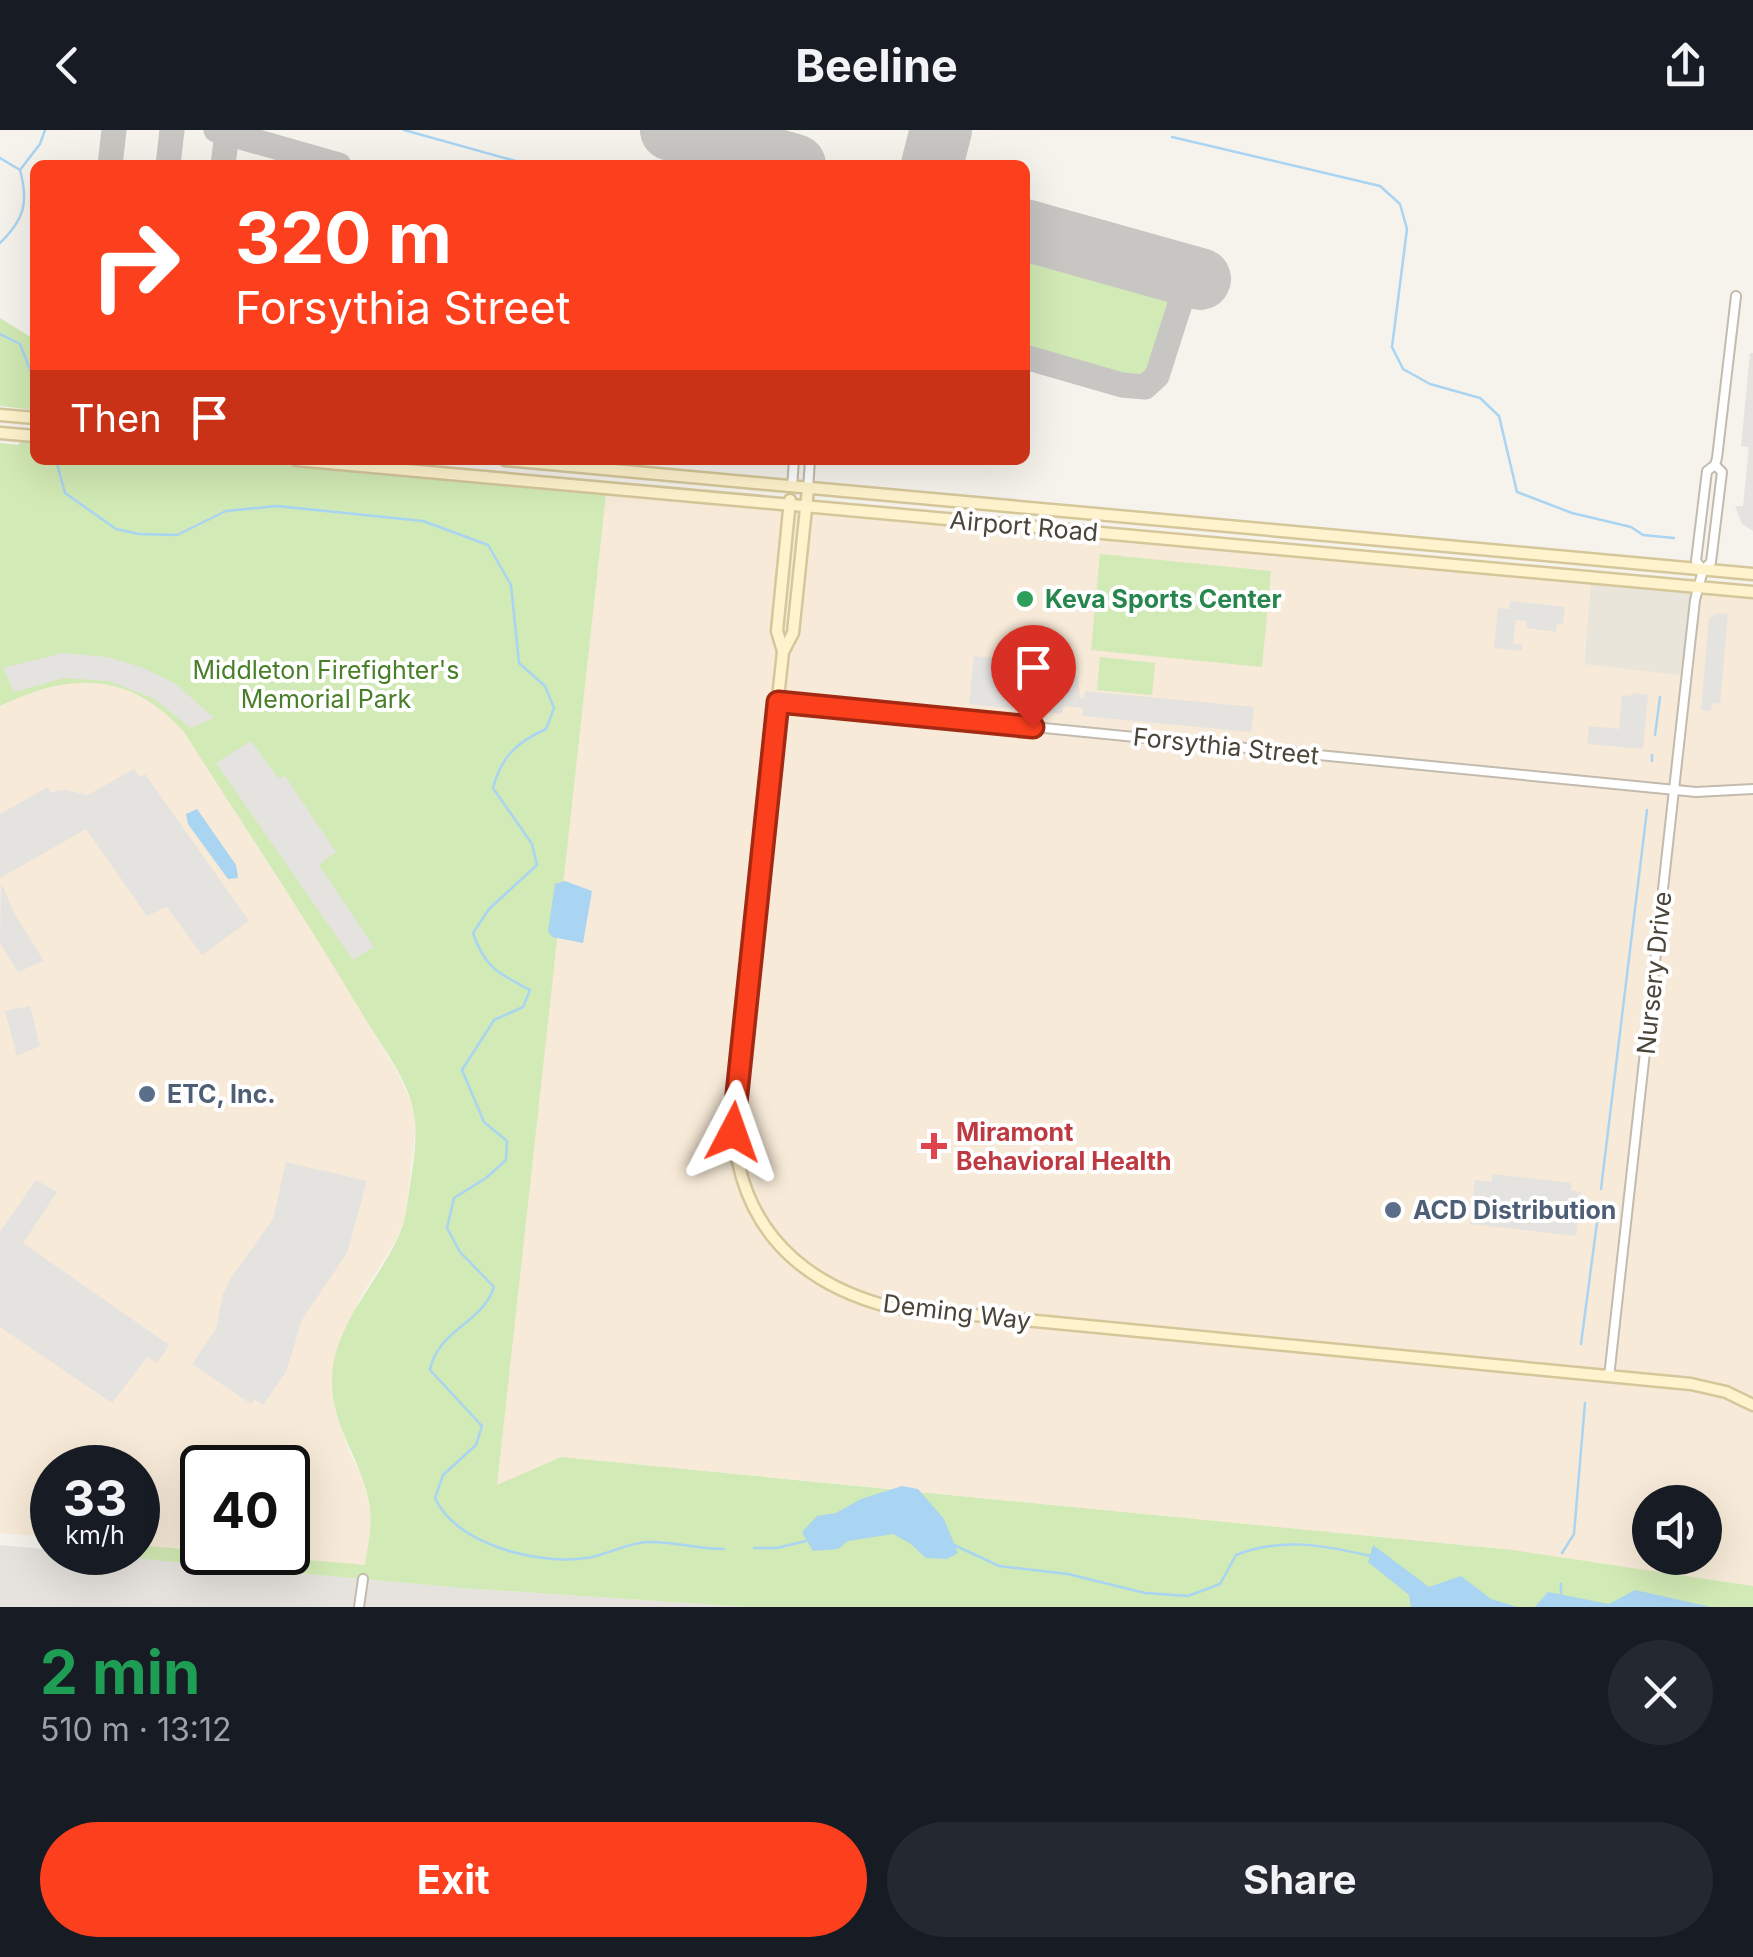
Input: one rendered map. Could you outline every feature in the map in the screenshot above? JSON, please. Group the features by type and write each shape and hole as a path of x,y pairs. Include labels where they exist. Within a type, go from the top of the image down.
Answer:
{"street":[{"path":"1703,570 1696,561 1702,500 1707,471 1715,465 1736,296"},
{"path":"0,414 30,418"},
{"path":"0,433 30,436"},
{"name":"Airport Road","path":"352,465 1753,592"},
{"name":"Airport Road","path":"558,465 1753,574"},
{"path":"792,487 794,465"},
{"path":"808,489 810,465"},
{"name":"Nursery Drive","path":"1609,1377 1697,587 1703,570 1712,562 1722,472 1715,465"},
{"name":"Deming Way","path":"784,652 777,631 792,487"},
{"name":"Deming Way","path":"808,489 793,633 784,652 778,702 733,1132 739,1172 762,1224 782,1250 804,1269 845,1293 890,1307 1691,1384 1726,1392 1753,1405"},
{"name":"Forsythia Street","path":"778,702 1674,790 1753,790"},
{"path":"359,1607 362,1579"}],"shaded area":[{"path":"1750,353 1753,531 1742,524 1735,506 1743,506 1749,447 1741,446"},
{"path":"606,495 738,507 767,502 1591,578 1584,664 1687,676 1697,587 1753,592 1753,1586 1680,1575 1722,1575 1722,1485 1632,1485 1632,1568 1513,1550 562,1457 496,1486"},
{"path":"1591,578 1697,587 1687,676 1584,665"},
{"path":"1510,601 1565,607 1563,624 1557,624 1556,632 1526,628 1527,621 1516,620 1513,644 1523,645 1522,651 1494,648 1498,608 1509,609"},
{"path":"1717,613 1728,614 1720,704 1712,703 1711,711 1701,710 1709,619"},
{"path":"63,653 108,657 143,668 176,684 214,718 191,728 153,698 109,681 64,678 14,692 3,668"},
{"path":"974,656 1050,664 1050,671 1074,673 1080,698 1084,698 1085,691 1254,707 1251,732 1083,716 1083,708 1064,706 1062,714 969,704"},
{"path":"74,682 111,684 134,691 165,710 184,732 337,971 400,1077 414,1110 405,1218 361,1296 334,1361 334,1404 349,1452 362,1477 372,1518 365,1565 310,1560 310,1445 180,1445 180,1549 160,1547 160,1445 30,1445 30,1535 0,1533 0,706 26,693"},
{"path":"1622,695 1648,695 1643,749 1587,744 1589,726 1619,729"},
{"path":"251,741 278,778 285,776 336,852 319,865 374,947 353,960 216,763"},
{"path":"134,769 140,777 145,774 249,921 202,955 167,907 147,916 86,829 0,878 0,814 48,787 51,792 65,790 88,795"},
{"path":"1,882 14,913 44,961 18,972 0,943"},
{"path":"30,1006 40,1046 17,1056 5,1011"},
{"path":"286,1162 367,1181 347,1253 302,1320 286,1372 263,1405 255,1399 251,1404 192,1364 216,1329 223,1294 231,1278 273,1219"},
{"path":"1493,1174 1571,1183 1571,1190 1581,1192 1576,1236 1470,1224 1475,1180 1491,1182"},
{"path":"36,1180 57,1192 23,1243 169,1345 157,1363 147,1357 112,1403 0,1327 0,1232"},
{"path":"0,1545 30,1548 30,1575 160,1575 160,1560 180,1562 180,1575 310,1574 747,1607 0,1607"}],"green space":[{"path":"1030,251 1149,285 1168,298 1168,318 1154,361 1143,377 1126,377 1030,350"},
{"path":"0,318 30,337 30,409 0,406"},
{"name":"Middleton Firefighter's Memorial Park","path":"20,440 30,441 30,465 285,465 606,495 497,1485 561,1457 1513,1550 1632,1568 1632,1575 1680,1575 1753,1586 1753,1607 747,1607 310,1574 310,1560 365,1565 370,1507 340,1424 332,1376 344,1332 401,1231 415,1138 411,1102 394,1065 184,732 142,697 98,683 51,687 0,706 0,443 19,445"},
{"path":"1100,554 1271,571 1262,667 1091,650"},
{"path":"1100,657 1155,663 1152,695 1097,690"},
{"path":"160,1547 180,1549 180,1562 160,1560"}],"water":[{"path":"197,809 236,865 238,878 228,879 188,824 186,814"},
{"path":"565,881 592,891 583,943 552,937 548,931 555,884"},
{"path":"902,1486 918,1489 944,1519 958,1553 947,1559 926,1558 893,1534 848,1541 838,1549 813,1551 802,1532 817,1516 836,1513 861,1499"},
{"path":"1373,1545 1429,1587 1461,1576 1491,1599 1517,1607 1411,1607 1409,1595 1368,1562"},
{"path":"1635,1590 1711,1607 1535,1607 1548,1592 1609,1604"}],"waterway":[{"path":"20,170 40,144 45,130"},
{"path":"404,130 512,160"},
{"path":"1172,137 1380,186 1400,204 1407,229 1392,347 1403,369 1430,384 1480,398 1499,416 1517,492 1572,513 1631,527 1643,535 1674,538"},
{"path":"0,158 20,170 24,192 15,227 0,243"},
{"path":"0,334 20,344 30,369"},
{"path":"57,465 65,493 116,529 139,534 177,535 226,511 277,506 423,521 488,545 511,585 519,663 545,686 554,708 546,729 527,739 506,759 493,788 532,844 537,865 489,909 473,933 482,954 494,968 530,990 523,1007 494,1020 462,1070 484,1122 507,1141 506,1160 454,1198 447,1228 460,1252 494,1287 480,1310 442,1345 430,1370 482,1426 476,1445 443,1475 435,1498 461,1528 523,1554 586,1558 646,1542 724,1549"},
{"path":"1655,735 1660,697"},
{"path":"1652,755 1652,761"},
{"path":"1601,1189 1647,810"},
{"path":"1581,1344 1598,1215"},
{"path":"1562,1553 1574,1534 1585,1403"},
{"path":"754,1548 777,1548 806,1541"},
{"path":"954,1545 999,1566 1068,1574 1145,1593 1188,1596 1220,1584 1236,1555 1253,1549 1303,1545 1370,1556"},
{"path":"1561,1584 1561,1597"}],"taxiway":[{"path":"111,160 114,130"},
{"path":"169,160 172,130"},
{"path":"216,130 321,160"},
{"path":"224,160 227,133"},
{"path":"707,160 713,142"},
{"path":"1030,358 1122,385 1145,387 1157,376 1189,276"}],"runway":[{"path":"671,130 777,160"},
{"path":"933,160 941,130"},
{"path":"1030,231 1200,279"}],"place":[{"name":"Keva Sports Center","path":"1025,599"},
{"name":"ETC, Inc.","path":"147,1094"},
{"name":"Miramont Behavioral Health","path":"934,1146"},
{"name":"ACD Distribution","path":"1393,1210"}],"route":[{"path":"733,1132 778,702 1033,727"}]}
